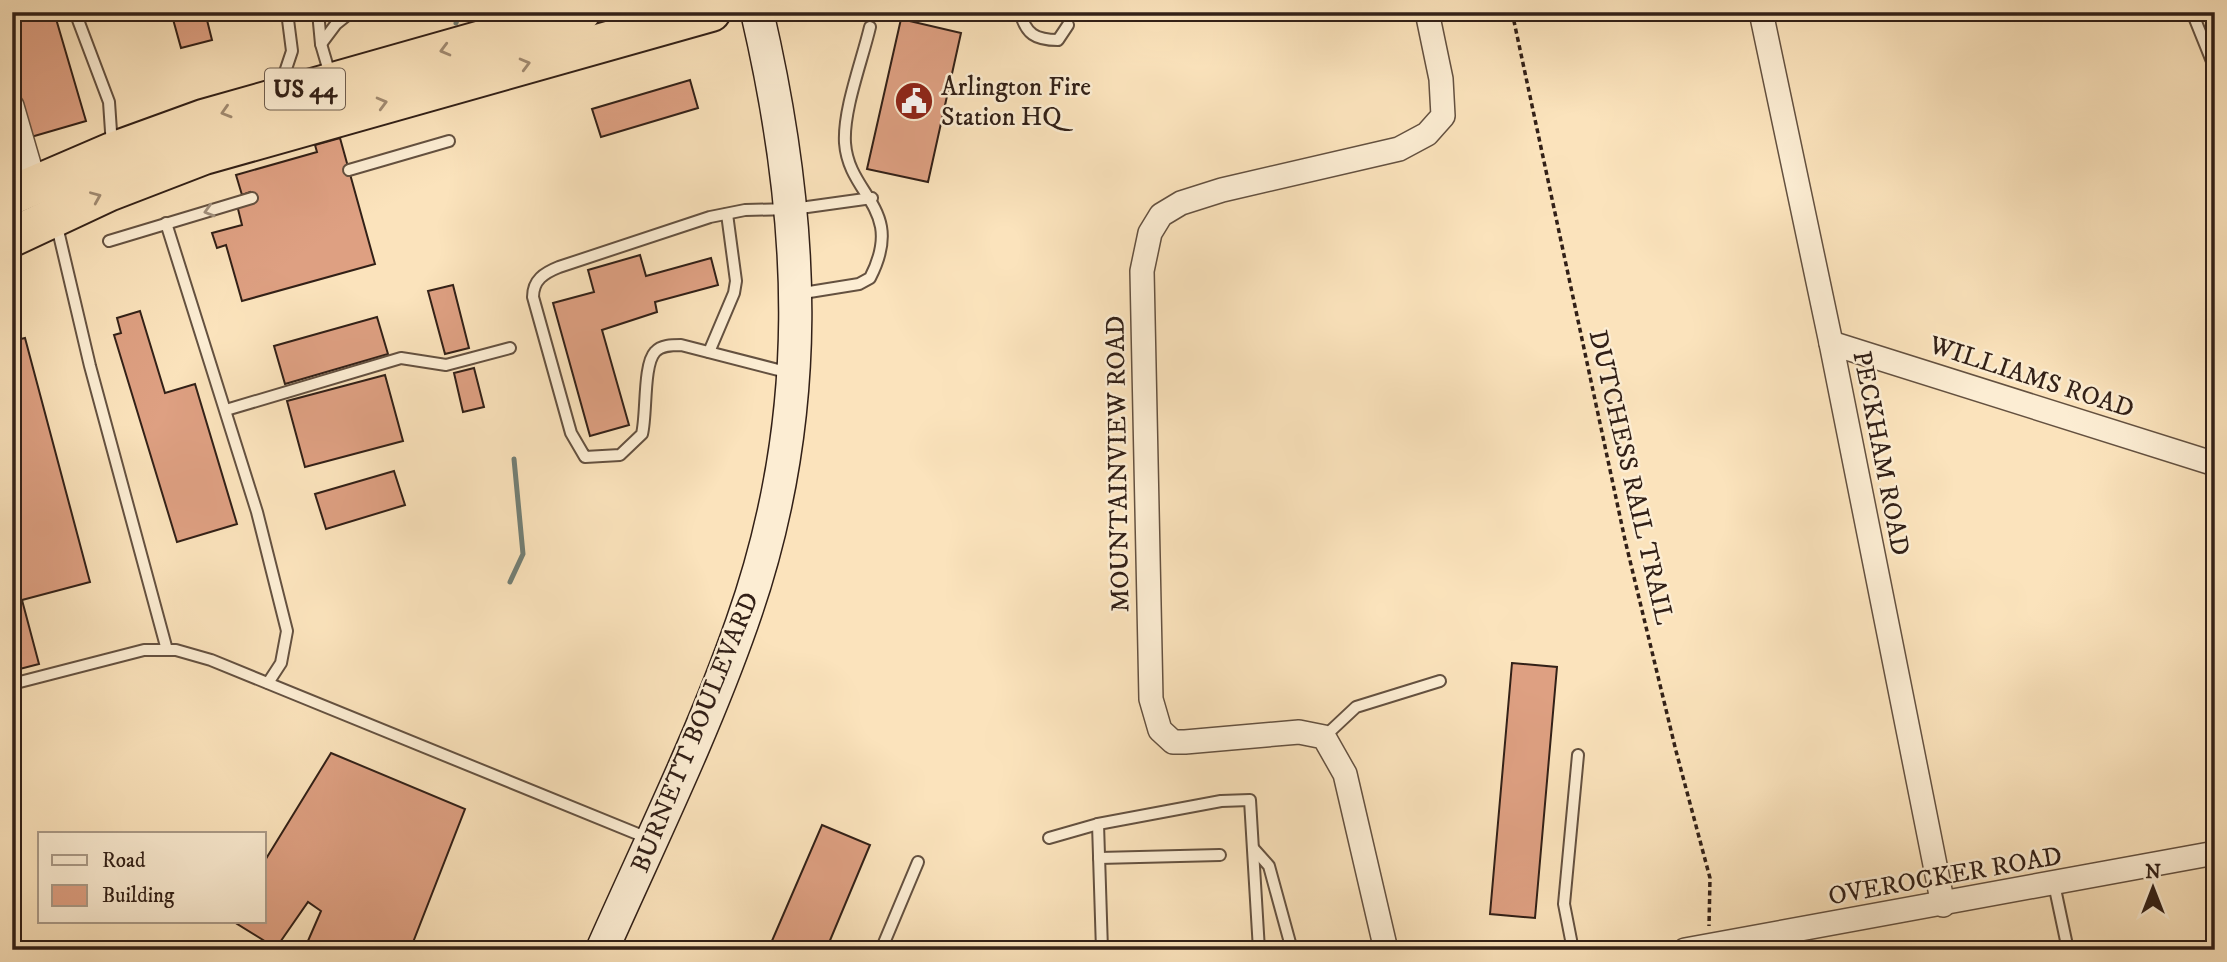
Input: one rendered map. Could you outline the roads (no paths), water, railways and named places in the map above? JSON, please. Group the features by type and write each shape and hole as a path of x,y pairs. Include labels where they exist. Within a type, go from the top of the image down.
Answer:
{"highway":[{"name":"US 44","path":"24,195 174,165 265,118 499,28 581,12"},
{"name":"US 44","path":"12,237 24,195 113,152 711,12"}],"street":[{"name":"BURNETT BOULEVARD","path":"602,950 719,685 753,589 779,489 795,374 797,294 793,209 779,115 757,12"},
{"name":"MOUNTAINVIEW ROAD","path":"1324,737 1299,732 1185,743 1173,741 1160,730 1151,699 1147,613 1143,259 1150,233 1161,215 1181,203 1222,190 1399,149 1427,134 1443,116 1441,79 1427,12"},
{"name":"PECKHAM ROAD","path":"1761,12 1831,343 1943,905"},
{"path":"12,106 24,195"},
{"name":"WILLIAMS ROAD","path":"1831,343 2215,464"},
{"path":"1324,737 1345,774 1386,950"},
{"name":"OVEROCKER ROAD","path":"1685,950 1943,905 2215,853"}],"lane":[{"path":"75,12 109,103 113,152"},
{"path":"265,118 290,63 292,37 287,12"},
{"path":"318,12 325,97"},
{"path":"321,44 336,24 351,12"},
{"path":"1020,12 1024,27 1034,37 1058,40 1068,24"},
{"path":"2192,12 2215,69"},
{"path":"797,294 859,284 870,278 882,239 880,219 872,198 850,166 845,141 870,27"},
{"path":"349,170 449,141"},
{"path":"24,195 90,366 167,650"},
{"path":"108,241 252,198"},
{"path":"795,374 681,345 656,350 649,361 642,434 620,455 585,457 571,433 533,291 539,278 559,267 727,214 793,209 872,198"},
{"path":"709,352 734,293 736,281 727,214"},
{"path":"166,223 257,512 287,631 281,663 268,683"},
{"path":"226,410 401,358 446,365 510,348"},
{"path":"12,684 144,650 167,650 211,660 651,839"},
{"path":"1324,737 1356,707 1440,681"},
{"path":"1573,950 1564,904 1578,755"},
{"path":"1049,838 1098,824 1221,801 1250,800 1259,950"},
{"path":"1098,824 1102,950"},
{"path":"1253,848 1269,866 1292,950"},
{"path":"1099,858 1220,855"},
{"path":"881,950 918,862"},
{"path":"2054,884 2068,950"},
{"path":"12,946 18,950"}],"waterway":[{"path":"456,23 460,12"},
{"path":"510,582 523,554 514,459"}],"place":[{"name":"Arlington Fire Station HQ","path":"914,101"}]}
